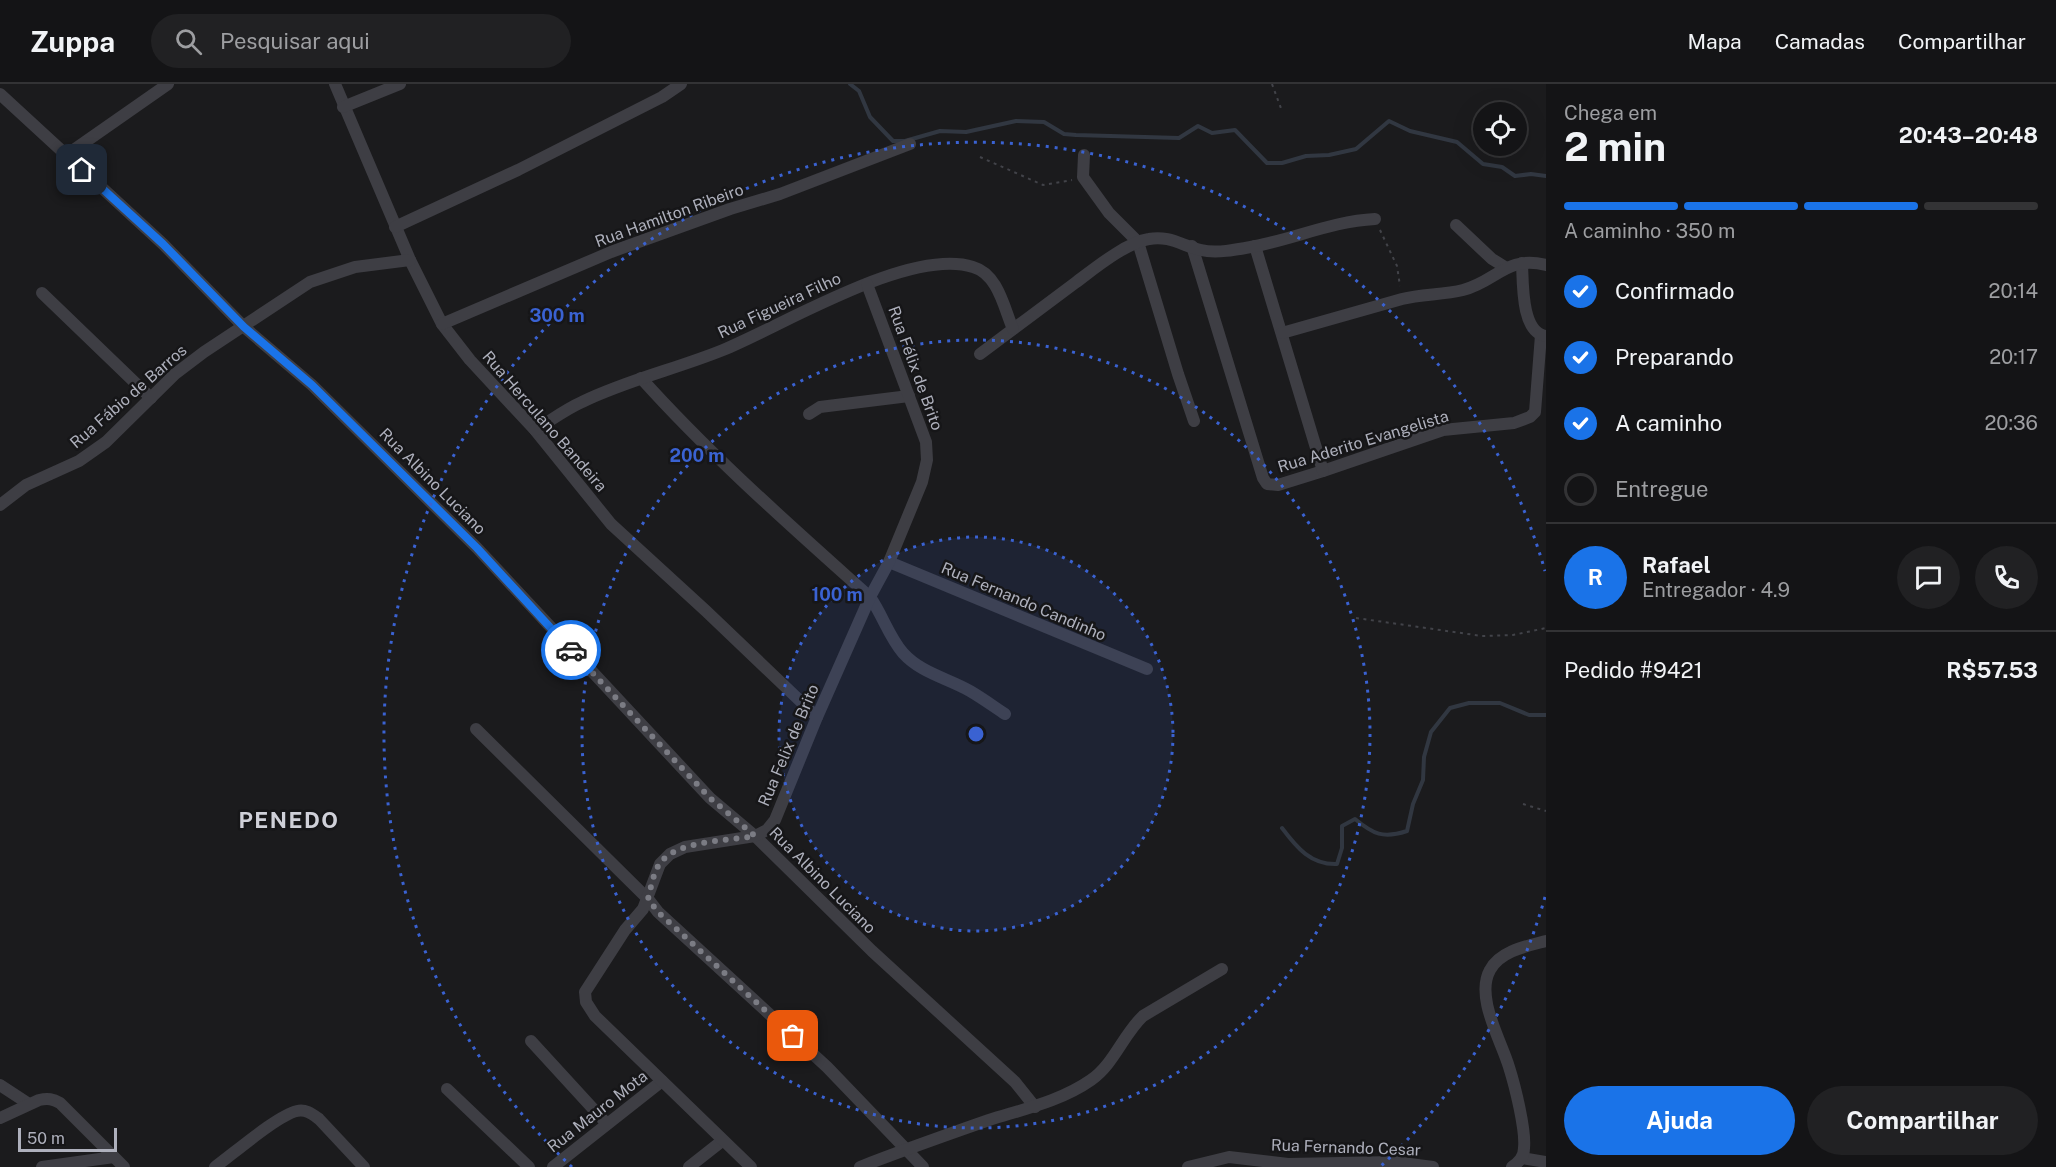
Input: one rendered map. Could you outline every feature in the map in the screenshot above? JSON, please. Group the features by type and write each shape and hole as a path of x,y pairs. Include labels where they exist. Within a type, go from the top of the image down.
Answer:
{"street":[{"path":"65,156 168,84"},
{"name":"Rua Herculano Bandeira","path":"335,84 395,227 442,324 470,360 535,430 611,524 817,717"},
{"path":"343,107 400,84"},
{"path":"395,227 518,170 662,97 681,84"},
{"name":"Rua Albino Luciano","path":"0,93 65,156 163,244 244,327 312,385 477,548 710,798 755,836 872,951 1015,1082 1035,1107"},
{"name":"Rua Hamilton Ribeiro","path":"442,324 611,252 730,209 780,194 910,144"},
{"path":"1084,155 1083,177 1109,213 1138,242 1194,421"},
{"path":"980,354 1096,268 1138,242 1149,238 1179,241 1201,250 1215,251 1255,246 1334,225 1375,219"},
{"path":"1456,225 1492,259 1505,267"},
{"name":"Rua Aderito Evangelista","path":"1192,246 1265,482 1278,485 1443,430 1514,423 1530,417 1535,412 1538,395 1544,336"},
{"path":"1255,246 1323,471"},
{"name":"Rua Fábio de Barros","path":"0,505 26,485 79,461 106,442 175,374 204,352 310,282 355,267 410,260"},
{"path":"1282,333 1402,298 1461,291 1473,287 1505,267 1522,263 1546,265"},
{"path":"1522,263 1528,319 1534,330 1544,336"},
{"name":"Rua Figueira Filho","path":"535,430 580,402 721,350 867,284 904,270 931,265 963,264 976,267 984,272 993,283 1012,329"},
{"name":"Rua Félix de Brito","path":"867,284 926,442 927,460 922,482 889,562 870,597"},
{"path":"42,293 151,398"},
{"path":"641,378 755,492 870,597 881,612 901,651 913,663 932,675 969,691 1005,714"},
{"path":"809,414 820,407 909,396"},
{"name":"Rua Fernando Candinho","path":"889,562 1147,669"},
{"name":"Rua Felix de Brito","path":"755,836 767,830 775,820 870,597"},
{"path":"476,729 645,904 658,912 827,1067 923,1167"},
{"path":"751,1167 595,1016 585,998 585,992 624,930 645,904 652,879 660,864 670,854 685,847 755,836"},
{"path":"1512,1167 1522,1158 1524,1148 1519,1107 1509,1066 1490,1016 1486,979 1491,968 1506,954 1546,941"},
{"path":"860,1167 905,1149 1035,1107 1072,1091 1093,1079 1104,1068 1143,1016 1222,969"},
{"path":"531,1041 607,1124"},
{"name":"Rua Mauro Mota","path":"553,1167 662,1081"},
{"path":"0,1085 29,1104"},
{"path":"447,1089 529,1167"},
{"path":"0,1118 46,1098 60,1103 124,1167"},
{"path":"215,1167 282,1118 300,1110 311,1113 319,1119 364,1167"},
{"path":"688,1167 722,1141"},
{"path":"42,1167 114,1157"},
{"name":"Rua Fernando Cesar","path":"1188,1167 1229,1157 1288,1164 1394,1162 1433,1167"},
{"path":"1522,1158 1546,1162"}],"path":[{"path":"1272,84 1282,111"},
{"path":"980,157 1043,184 1083,177"},
{"path":"1375,219 1397,266 1402,298"},
{"path":"1356,618 1490,636 1512,635 1546,628"},
{"path":"1523,804 1546,811"}],"waterway":[{"path":"850,84 859,91 870,117 893,141 905,141 940,131 966,132 1016,121 1044,122 1064,134 1179,138 1198,126 1212,133 1235,130 1267,163 1282,163 1306,156 1329,155 1356,149 1389,121 1410,131 1457,142 1483,164 1502,167 1515,176 1531,174 1546,176"},
{"path":"1282,828 1305,854 1320,862 1337,864 1342,848 1342,826 1355,819 1379,834 1391,835 1407,831 1413,804 1423,780 1424,757 1431,732 1450,708 1469,703 1500,703 1529,715 1546,715"}],"way so far":[{"path":"571,650 710,798 755,836 685,847 670,854 660,864 652,879 648,899 658,912 793,1036"}],"district":[{"name":"PENEDO","path":"289,820"}],"route":[{"path":"82,170 163,244 244,327 312,385 477,548 571,650"}]}
